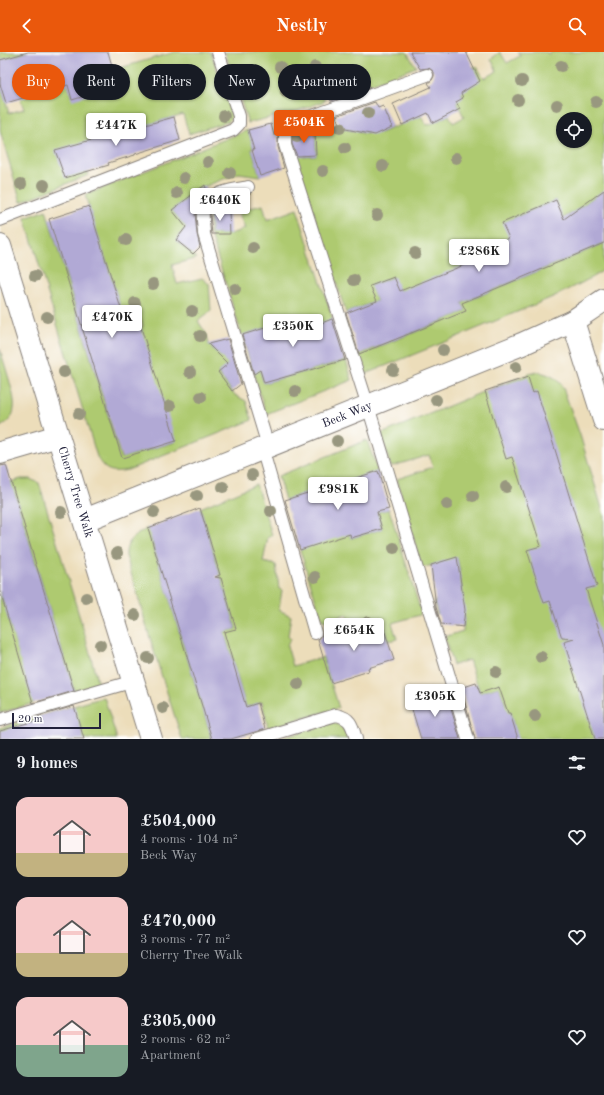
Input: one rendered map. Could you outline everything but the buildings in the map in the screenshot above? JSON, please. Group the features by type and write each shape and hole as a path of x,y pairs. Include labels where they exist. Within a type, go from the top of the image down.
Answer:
{"street":[{"name":"Cherry Tree Walk","path":"0,246 151,739"},
{"name":"Beck Way","path":"85,520 522,344 572,321 604,300"},
{"path":"572,321 604,420"},
{"path":"0,453 58,436"}],"lane":[{"path":"0,220 233,130 239,124 239,116 218,52"},
{"path":"427,75 296,122 285,131 285,145 368,406 468,739"},
{"path":"248,187 216,194 210,198 203,211 204,234 316,633"},
{"path":"0,720 134,681"},
{"path":"257,739 336,715 345,717 351,723 356,739"}],"green space":[{"path":"0,52 28,52 2,60 0,68"},
{"path":"175,52 211,52 215,64 214,100 227,100 232,116 229,121 189,134 183,114 131,130 104,136 80,150 88,175 21,202 0,131 0,84 9,113 24,109 21,100 65,100 65,85 68,84 71,96 73,95 73,100 130,100 130,65"},
{"path":"225,52 407,52 416,67 371,84 371,64 278,64 278,100 325,101 297,111 248,123 241,100 270,100 270,64 229,64"},
{"path":"500,52 507,63 520,56 518,52 547,52 548,54 552,52 604,52 604,190 574,212 563,218 556,200 503,223 509,237 461,258 465,268 400,292 393,277 371,286 377,301 346,313 293,148 293,141 302,133 303,156 316,155 315,132 345,129 367,134 371,121 374,120 380,133 421,116 426,125 449,115 453,123 464,117 456,101 463,97 453,76 473,67 477,67 484,78 497,71 491,59"},
{"path":"248,130 260,176 239,173 193,191 183,202 172,210 187,228 176,240 197,258 172,265 177,284 202,278 209,284 211,311 198,321 207,335 209,345 229,364 218,373 235,395 246,401 252,420 128,470 110,470 103,466 97,457 25,218 46,210 121,458 175,442 127,331 143,326 137,308 122,312 85,195"},
{"path":"212,205 216,211 216,234 230,234 245,229 238,211 263,205 267,220 297,209 333,320 319,324 317,316 299,321 298,318 249,333 264,383 346,360 352,380 266,414 210,232 209,213"},
{"path":"604,242 604,270 592,278 540,302 365,374 359,355 466,311 462,303 598,246"},
{"path":"0,349 13,393 14,406 11,418 7,423 0,427"},
{"path":"538,372 552,377 558,381 563,388 580,435 604,515 604,739 517,739 510,713 486,720 505,704 499,687 480,693 469,660 453,665 444,637 463,631 464,616 437,614 435,606 435,600 463,597 460,580 436,579 460,571 457,558 422,568 397,479 433,467 429,455 393,466 390,465 381,434 485,391"},
{"path":"367,440 379,475 335,485 285,500 278,476"},
{"path":"21,479 30,479 39,483 85,635 98,684 74,691 15,494 0,485"},
{"path":"256,484 272,535 268,537 263,562 276,565 279,589 282,590 279,610 291,616 288,636 290,639 287,646 293,666 323,657 339,708 268,728 262,702 246,707 224,632 236,629 200,508"},
{"path":"389,509 421,612 420,615 392,623 397,639 359,647 346,614 326,621 322,620 300,550 346,521 351,538 382,529 377,512"},
{"path":"148,528 212,739 182,739 155,655 126,556 129,542"},
{"path":"0,591 34,703 0,713"},
{"path":"104,697 117,739 0,739 0,728"},
{"path":"332,723 341,726 349,739 279,739"}]}
